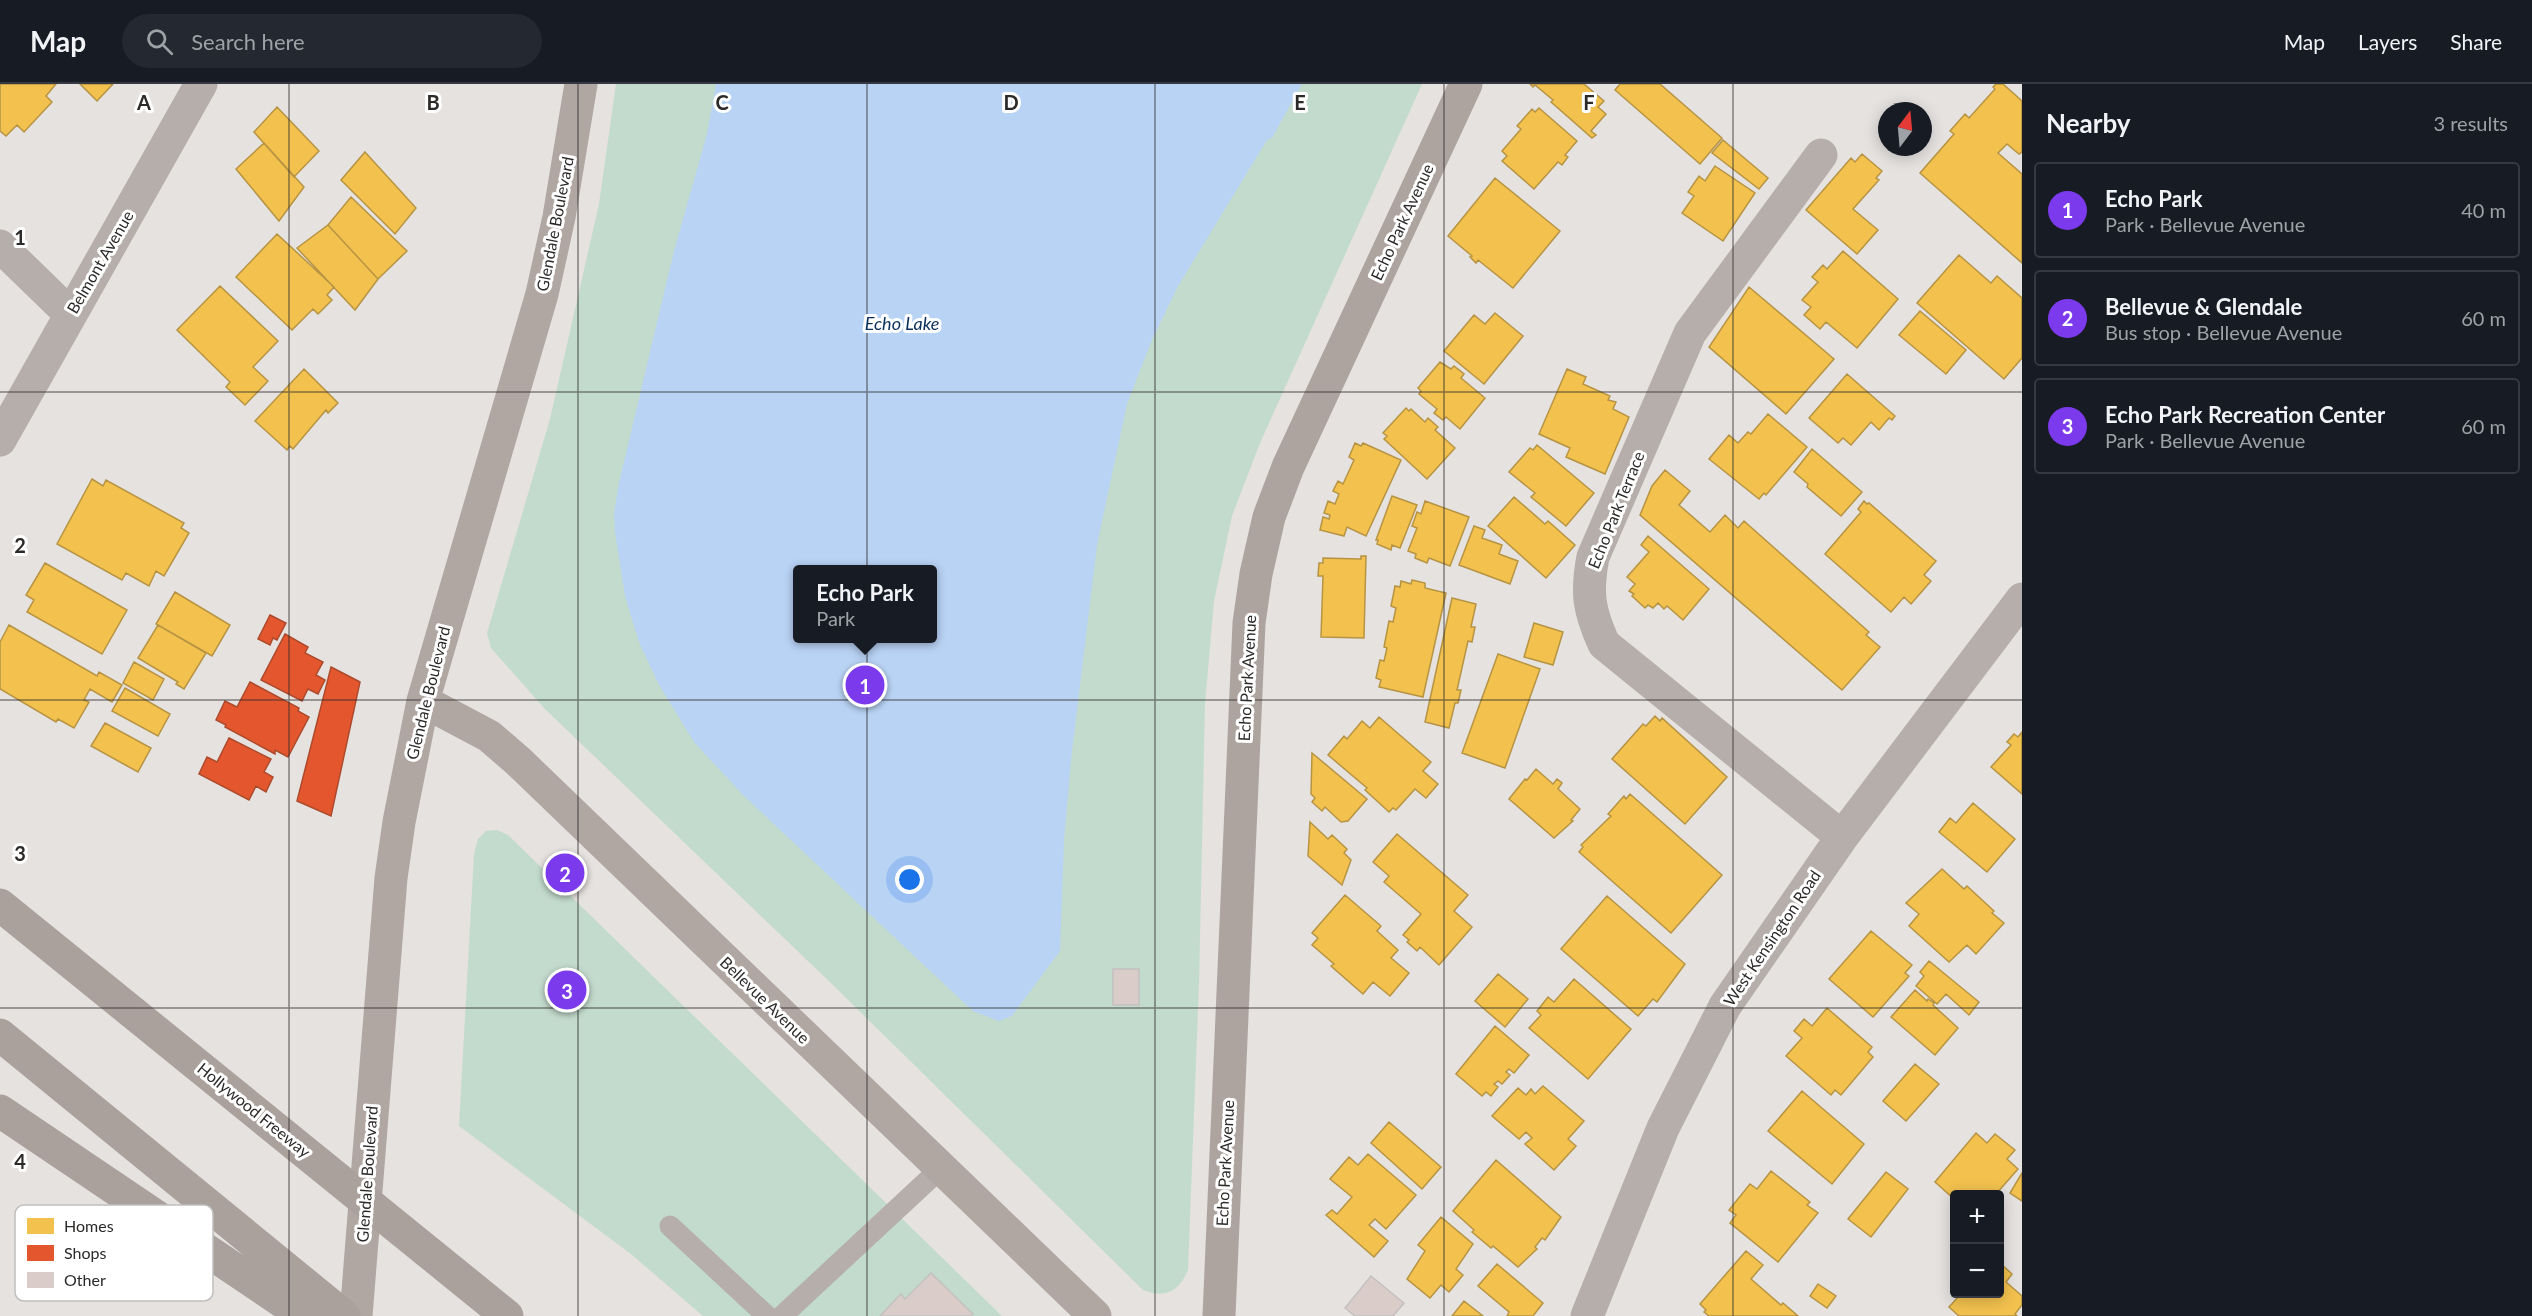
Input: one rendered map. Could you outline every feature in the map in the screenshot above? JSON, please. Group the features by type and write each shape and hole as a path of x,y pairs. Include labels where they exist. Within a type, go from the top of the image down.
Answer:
{"highway":[{"name":"Hollywood Freeway","path":"0,905 507,1316"},
{"path":"0,1035 210,1205"},
{"path":"0,1111 141,1205"},
{"path":"213,1207 344,1316"},
{"path":"213,1254 304,1316"}],"main road":[{"name":"Glendale Boulevard","path":"356,1316 391,878 399,822 423,701 542,294 559,217 581,84"},
{"name":"Bellevue Avenue","path":"423,701 489,736 518,761 1095,1316"}],"street":[{"name":"Belmont Avenue","path":"0,440 201,84"},
{"name":"Echo Park Avenue","path":"1219,1316 1249,622 1256,574 1269,517 1288,467 1466,84"},
{"name":"Echo Park Terrace","path":"1821,155 1690,333 1593,557 1589,582 1592,617 1604,644 1842,837"},
{"path":"0,246 70,314"},
{"name":"West Kensington Road","path":"1587,1316 1663,1128 1725,1006 1842,837 2022,599"}],"lane":[{"path":"782,1316 940,1169"},
{"path":"670,1227 767,1316"}],"green space":[{"path":"616,84 1422,84 1260,443 1232,516 1214,601 1205,704 1199,984 1188,1270 1176,1288 1158,1294 1143,1290 835,987 545,709 491,648 487,633 550,419 599,204"},
{"path":"497,830 508,835 1002,1316 703,1316 631,1254 459,1126 474,854 478,839 486,831"}],"water":[{"name":"Echo Lake","path":"716,84 1302,84 1272,138 1267,140 1178,286 1151,342 1127,404 1097,545 1071,760 1064,840 1060,951 1012,1016 999,1021 973,1011 744,796 694,742 658,683 639,642 625,596 614,513 619,483 674,251 707,134"}],"building: Homes":[{"path":"0,84 56,84 46,96 52,102 24,132 17,125 6,136 0,131"},
{"path":"80,84 113,84 97,101"},
{"path":"1530,84 1584,84 1604,101 1598,107 1606,114 1591,131 1596,135 1592,138 1551,102 1553,100 1535,85 1533,87"},
{"path":"1620,84 1660,84 1722,138 1700,164 1615,90"},
{"path":"1996,84 2003,84 2022,101 2022,152 2019,154 2007,144 1998,153 2022,174 2022,263 1920,173 1954,134 1950,131 1965,114 1969,118 1995,89 1993,87"},
{"path":"277,107 319,151 294,177 254,132"},
{"path":"1539,108 1577,141 1565,155 1568,157 1562,165 1558,162 1534,189 1502,161 1507,156 1502,151 1521,129 1517,126 1532,109 1535,112"},
{"path":"1723,140 1768,178 1759,189 1712,153"},
{"path":"264,143 304,187 279,221 236,169"},
{"path":"365,152 416,208 395,234 341,180"},
{"path":"1862,154 1882,171 1876,178 1879,180 1853,209 1878,230 1857,254 1806,210 1851,158 1855,162"},
{"path":"1715,166 1755,193 1723,241 1682,213 1694,196 1688,192 1699,176 1705,181"},
{"path":"1495,178 1560,231 1513,288 1478,260 1476,263 1470,257 1472,256 1448,236"},
{"path":"351,197 407,251 378,279 328,225"},
{"path":"328,225 378,279 355,310 297,248"},
{"path":"277,234 334,287 327,295 332,300 318,314 313,309 292,330 236,277"},
{"path":"1843,251 1898,299 1857,348 1826,322 1820,329 1804,315 1811,307 1802,300 1818,282 1812,277 1823,265 1827,269"},
{"path":"1959,255 1991,283 1997,276 2022,298 2022,358 2004,379 1917,303"},
{"path":"220,286 278,341 253,367 268,381 245,405 226,387 230,382 177,330"},
{"path":"1749,287 1834,359 1786,414 1709,347"},
{"path":"1920,311 1966,350 1946,374 1899,335"},
{"path":"1495,313 1523,336 1484,384 1444,351 1474,315 1485,324"},
{"path":"1440,362 1451,369 1454,366 1464,374 1461,378 1485,398 1460,429 1446,417 1443,420 1434,413 1437,409 1419,394 1421,391 1418,388"},
{"path":"304,369 338,403 328,413 326,410 293,449 290,446 287,450 255,421"},
{"path":"1567,369 1586,377 1583,384 1610,396 1608,400 1616,402 1613,409 1629,417 1605,474 1566,457 1570,448 1539,434"},
{"path":"1847,374 1895,416 1892,420 1889,418 1879,430 1871,422 1851,445 1843,438 1838,443 1809,418"},
{"path":"1406,408 1409,411 1411,409 1425,422 1428,418 1438,427 1435,430 1455,448 1427,479 1384,439 1387,436 1383,433"},
{"path":"1768,414 1807,447 1766,495 1764,493 1759,499 1709,459 1729,435 1738,443 1748,432 1751,434"},
{"path":"1355,443 1361,446 1363,443 1401,460 1366,536 1347,527 1344,536 1320,530 1323,517 1329,519 1330,515 1324,513 1328,501 1335,504 1339,494 1333,491 1338,481 1343,484 1354,460 1349,457"},
{"path":"1537,445 1594,493 1566,526 1531,497 1535,493 1509,472 1530,448 1533,450"},
{"path":"1812,449 1862,492 1841,516 1807,487 1808,484 1794,472"},
{"path":"1665,470 1690,491 1679,505 1710,532 1725,515 1738,528 1744,521 1869,632 1866,635 1880,647 1842,690 1640,515 1652,486"},
{"path":"92,479 103,486 106,480 184,523 181,528 189,533 164,576 156,571 149,586 126,573 122,580 57,544"},
{"path":"1392,496 1417,505 1400,548 1392,545 1391,550 1377,544 1378,540 1376,540"},
{"path":"1514,497 1545,524 1548,521 1575,545 1546,578 1488,526"},
{"path":"1425,501 1469,517 1450,566 1429,558 1427,563 1415,558 1416,554 1408,551 1417,528 1412,526 1417,512 1421,514"},
{"path":"1864,501 1936,561 1924,575 1931,581 1911,604 1904,597 1891,612 1825,554 1861,512 1858,509"},
{"path":"1474,526 1485,530 1482,538 1502,545 1499,554 1518,561 1510,584 1459,565"},
{"path":"1648,536 1709,589 1683,620 1667,606 1664,609 1658,603 1653,608 1648,605 1645,608 1629,591 1635,584 1627,577 1649,552 1641,545"},
{"path":"1361,556 1366,556 1364,638 1321,637 1323,576 1318,576 1319,563 1323,563 1323,558 1361,559"},
{"path":"45,563 127,610 102,654 27,612 34,600 26,595"},
{"path":"1412,580 1425,583 1425,588 1446,593 1423,697 1379,687 1381,680 1376,678 1380,660 1384,661 1387,648 1384,647 1389,621 1393,622 1396,608 1391,606 1395,586 1400,587 1401,581 1411,584"},
{"path":"175,592 230,625 212,656 156,624"},
{"path":"1452,598 1476,604 1471,627 1475,627 1472,642 1468,641 1457,690 1461,690 1458,703 1455,703 1449,728 1425,722"},
{"path":"1534,623 1563,632 1553,665 1524,657"},
{"path":"9,625 97,676 99,672 122,685 112,702 90,689 84,700 89,702 74,728 58,719 56,722 0,689 0,642"},
{"path":"158,625 206,653 184,689 176,684 178,682 138,658"},
{"path":"1498,654 1540,669 1505,768 1462,753"},
{"path":"134,662 164,679 153,700 123,683"},
{"path":"125,688 170,714 158,736 112,711"},
{"path":"1655,716 1660,721 1662,718 1727,777 1685,824 1612,759 1643,724 1646,726"},
{"path":"1379,717 1431,762 1423,771 1438,784 1426,798 1415,789 1396,810 1393,808 1389,812 1365,790 1367,788 1328,755 1344,736 1347,739 1362,721 1370,728"},
{"path":"105,723 151,748 138,772 91,746"},
{"path":"2022,732 2022,794 1991,767 2011,745 2007,742 2014,734 2018,737"},
{"path":"1312,753 1367,799 1348,821 1341,822 1325,807 1322,811 1312,802 1315,798 1311,794"},
{"path":"1536,769 1553,784 1557,779 1562,783 1558,789 1580,809 1571,820 1573,821 1554,838 1509,799"},
{"path":"1630,794 1722,875 1671,933 1579,852 1583,847 1581,845 1611,816 1608,814 1624,796 1626,799"},
{"path":"1973,803 2015,839 1987,872 1939,832 1950,818 1956,823"},
{"path":"1310,822 1328,839 1332,835 1347,849 1344,853 1351,860 1342,885 1308,856"},
{"path":"1397,834 1468,895 1454,911 1472,927 1439,965 1420,947 1417,951 1407,942 1409,940 1403,935 1421,914 1384,882 1389,876 1373,862"},
{"path":"1942,869 1964,889 1967,886 2004,923 1976,954 1967,945 1949,962 1909,926 1919,914 1906,903"},
{"path":"1345,895 1381,926 1377,931 1398,950 1391,958 1409,973 1390,996 1373,982 1363,994 1331,966 1334,964 1312,945 1318,938 1312,933"},
{"path":"1607,896 1685,964 1657,1002 1653,999 1638,1016 1561,949"},
{"path":"1871,931 1912,965 1905,973 1909,976 1873,1017 1829,979"},
{"path":"1929,961 1979,1002 1969,1015 1946,994 1937,1004 1916,986 1924,976 1920,972"},
{"path":"1498,974 1528,999 1505,1027 1475,1001"},
{"path":"1574,979 1631,1029 1588,1079 1529,1028 1541,1015 1537,1011 1548,997 1554,1002"},
{"path":"1915,990 1927,1001 1928,999 1934,1003 1933,1005 1958,1028 1935,1055 1891,1017"},
{"path":"1827,1008 1872,1047 1868,1052 1873,1057 1841,1095 1835,1090 1831,1095 1786,1056 1802,1038 1794,1031 1804,1019 1812,1026"},
{"path":"1495,1026 1529,1055 1514,1073 1509,1069 1506,1072 1510,1075 1502,1084 1498,1081 1494,1084 1498,1087 1491,1096 1486,1092 1482,1096 1456,1074"},
{"path":"1915,1064 1939,1084 1906,1121 1883,1101"},
{"path":"1543,1086 1584,1121 1568,1139 1576,1146 1554,1170 1525,1144 1532,1138 1526,1132 1519,1139 1492,1116 1518,1088 1526,1095 1531,1089 1535,1094"},
{"path":"1802,1091 1864,1144 1832,1184 1768,1131"},
{"path":"1389,1122 1441,1167 1422,1189 1371,1143"},
{"path":"1976,1133 1987,1143 1995,1134 2015,1150 2007,1159 2018,1169 2000,1190 1950,1190 1950,1195 1935,1182"},
{"path":"1368,1154 1416,1195 1386,1229 1375,1219 1369,1225 1388,1241 1374,1257 1326,1215 1332,1210 1337,1214 1352,1197 1330,1179 1349,1157 1358,1165"},
{"path":"1496,1160 1561,1217 1545,1240 1542,1238 1535,1247 1537,1249 1518,1267 1472,1232 1474,1230 1453,1211"},
{"path":"1771,1171 1810,1202 1807,1205 1818,1213 1778,1262 1730,1223 1736,1215 1729,1210 1750,1184 1757,1189"},
{"path":"1886,1172 1908,1189 1871,1237 1848,1219"},
{"path":"2022,1173 2022,1201 2010,1193"},
{"path":"1441,1217 1473,1244 1456,1269 1463,1275 1449,1292 1441,1285 1430,1298 1407,1279 1425,1251 1418,1245"},
{"path":"1746,1251 1763,1265 1751,1279 1781,1305 1783,1303 1798,1316 1709,1316 1704,1312 1706,1310 1700,1304"},
{"path":"1497,1264 1543,1303 1533,1316 1507,1316 1509,1312 1478,1286"},
{"path":"2004,1267 2012,1274 2006,1282 2022,1296 2022,1305 2015,1314 2017,1316 1959,1316 1949,1307 1957,1298 2004,1298"},
{"path":"1818,1284 1836,1296 1827,1308 1810,1296"},
{"path":"1464,1301 1483,1316 1452,1316"}],"building: Shops":[{"path":"270,615 286,623 277,640 273,638 270,645 258,639"},
{"path":"285,634 308,647 305,653 323,662 316,675 325,680 318,694 308,689 302,701 261,680"},
{"path":"331,667 360,682 331,816 297,801"},
{"path":"250,682 299,708 298,711 309,717 288,757 275,750 275,754 216,720 225,701 237,707"},
{"path":"229,738 271,759 264,772 273,777 266,792 256,786 249,800 199,774 207,757 217,762"}],"building: Other":[{"path":"1113,969 1139,969 1139,1005 1113,1005"},
{"path":"931,1273 973,1314 971,1316 880,1316 901,1294 905,1299"},
{"path":"1371,1276 1404,1303 1393,1316 1355,1316 1345,1308"}],"place":[{"name":"Echo Park","path":"865,685"},
{"name":"Bellevue & Glendale","path":"565,873"},
{"name":"Echo Park Recreation Center","path":"567,990"}]}
